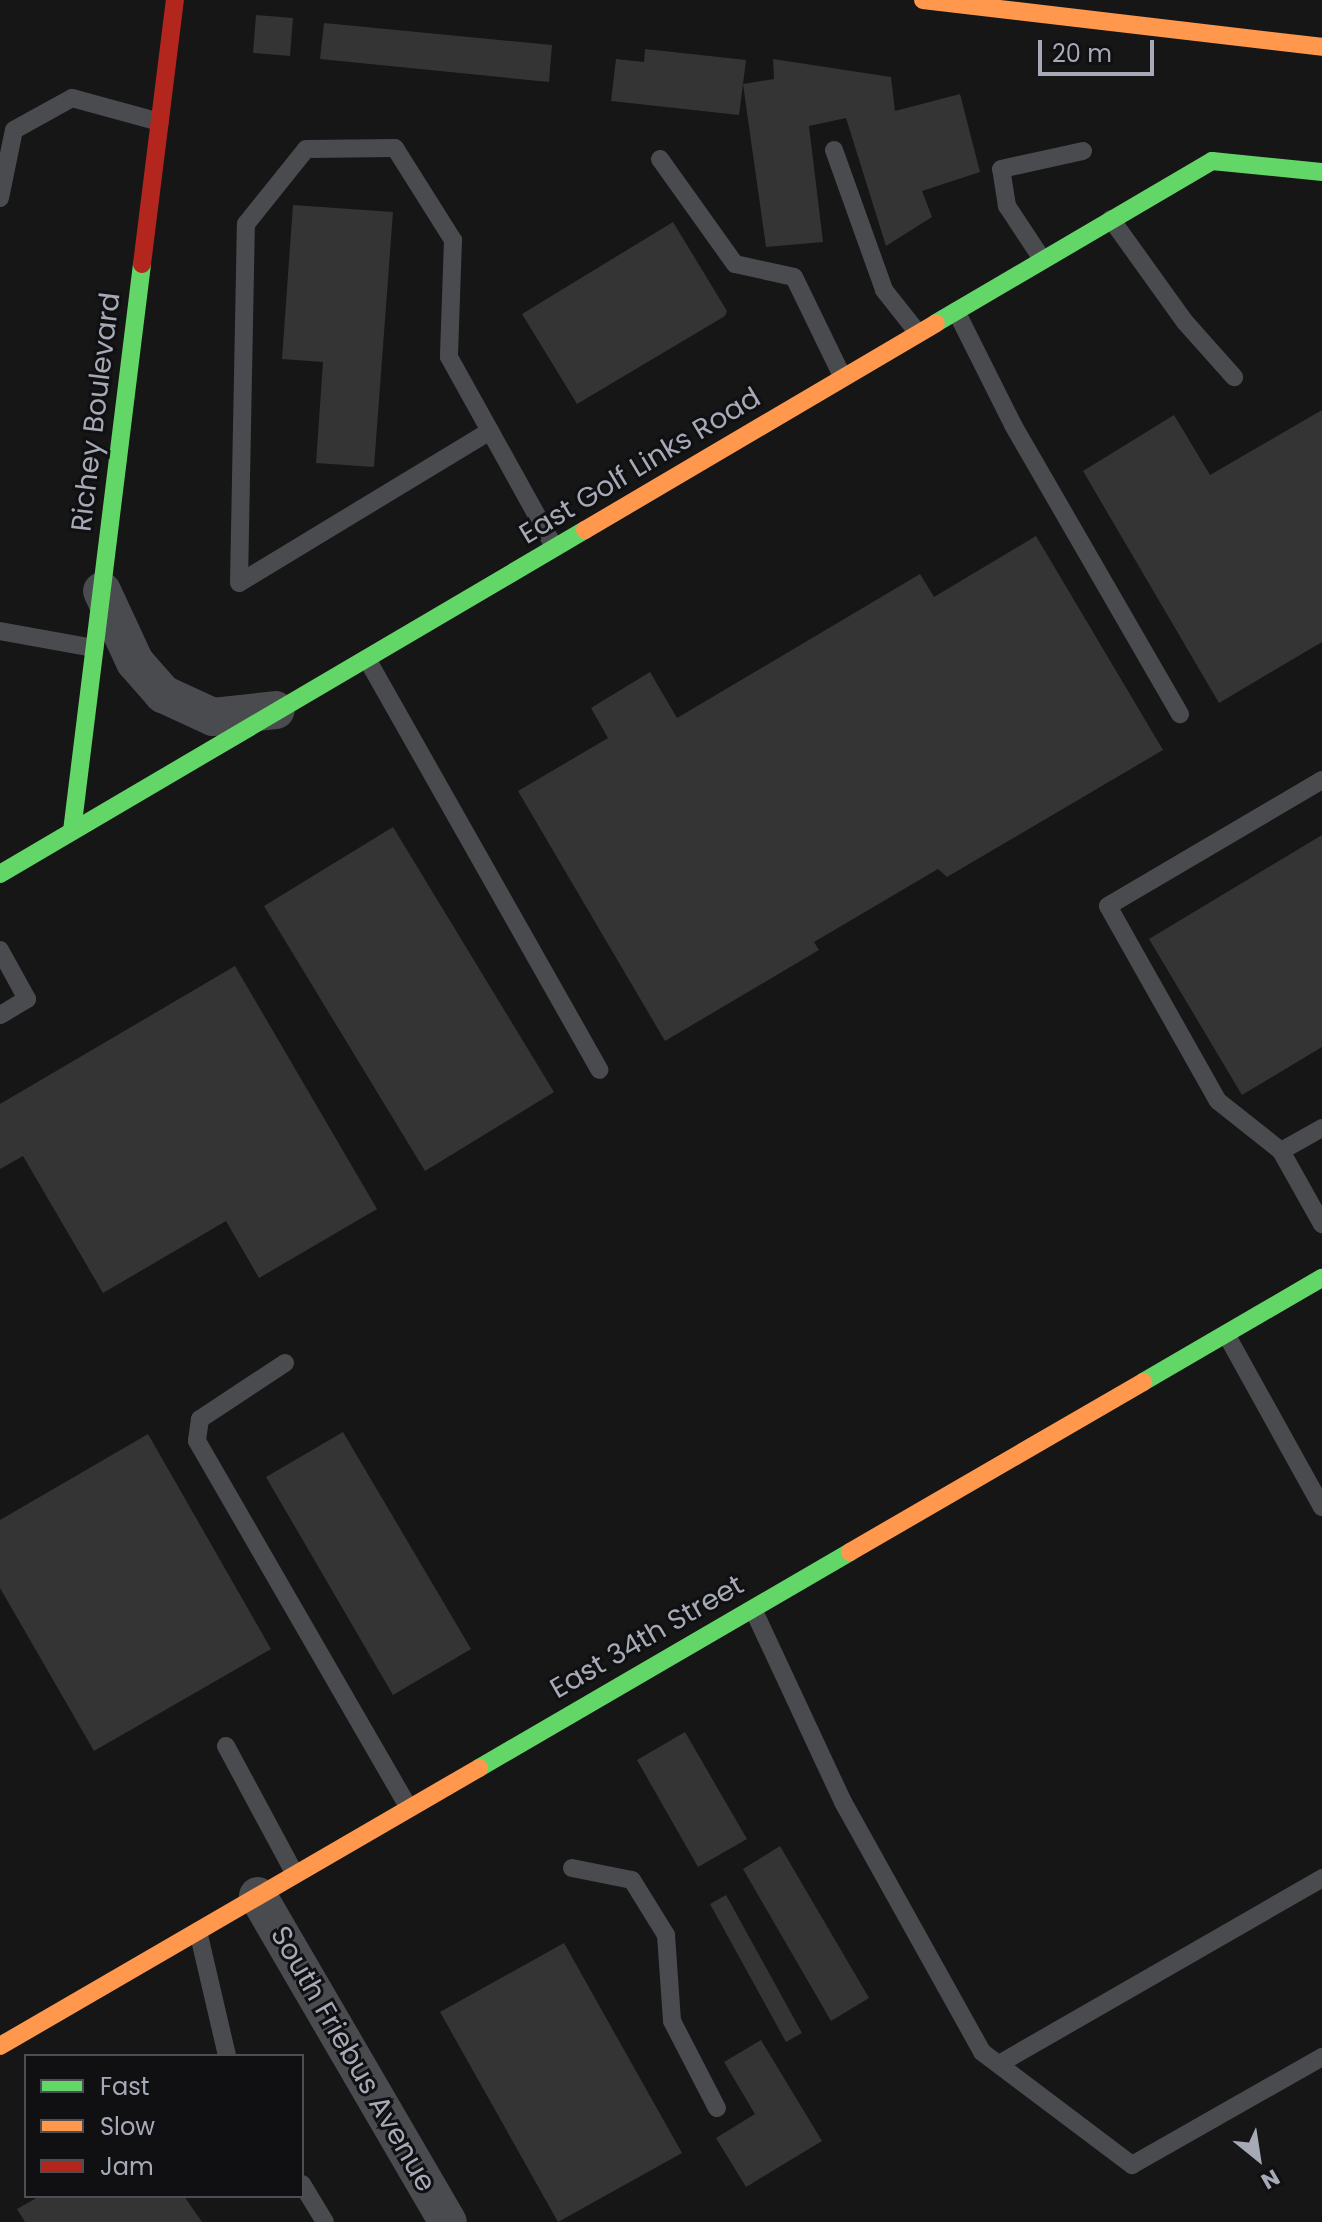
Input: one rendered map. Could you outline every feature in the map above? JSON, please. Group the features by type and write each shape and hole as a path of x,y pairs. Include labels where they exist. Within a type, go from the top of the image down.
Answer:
{"street":[{"name":"Richey Boulevard","path":"72,831 175,0"},
{"path":"923,0 1322,47"},
{"name":"East Golf Links Road","path":"0,874 1212,161 1322,172"},
{"path":"102,591 135,662 163,694 213,717 279,709"},
{"name":"East 34th Street","path":"0,2046 1322,1278"},
{"name":"South Friebus Avenue","path":"258,1896 448,2222"}],"lane":[{"path":"0,198 14,130 72,98 160,122"},
{"path":"490,431 239,583 246,224 306,149 395,148 453,240 449,357 555,548"},
{"path":"834,150 884,290 918,333"},
{"path":"1042,259 1007,206 1001,169 1083,151"},
{"path":"660,159 735,264 794,277 843,378"},
{"path":"1111,219 1185,322 1234,377"},
{"path":"956,310 1013,425 1180,714"},
{"path":"0,631 94,648"},
{"path":"367,658 600,1070"},
{"path":"1322,780 1108,906 1218,1101 1281,1151 1322,1224"},
{"path":"0,950 27,999 0,1015"},
{"path":"1281,1151 1322,1128"},
{"path":"1226,1334 1322,1507"},
{"path":"285,1363 200,1419 197,1441 409,1808"},
{"path":"753,1608 843,1802 982,2052 1132,2165 1322,2057"},
{"path":"226,1746 295,1874"},
{"path":"572,1868 632,1880 666,1935 672,2021 717,2108"},
{"path":"999,2064 1322,1878"},
{"path":"198,1931 227,2054"},
{"path":"304,2187 325,2222"}],"building":[{"path":"256,15 293,18 290,56 253,53"},
{"path":"324,23 552,45 549,82 320,59"},
{"path":"645,49 746,60 739,115 611,101 616,59 644,62"},
{"path":"773,59 891,77 895,111 960,94 980,172 922,191 932,217 886,246 846,118 809,126 823,242 766,247 743,84 774,79"},
{"path":"293,205 393,212 374,467 316,463 323,362 282,359"},
{"path":"673,222 727,311 725,316 577,404 522,314"},
{"path":"1322,410 1322,642 1219,703 1083,471 1174,415 1210,475"},
{"path":"1036,536 1163,750 947,877 938,869 814,942 819,950 665,1041 518,791 608,738 591,708 650,672 677,718 920,574 934,597"},
{"path":"393,827 554,1092 425,1171 264,906"},
{"path":"1322,835 1322,1047 1242,1095 1149,939"},
{"path":"235,966 377,1209 259,1278 226,1221 103,1293 23,1156 0,1169 0,1104"},
{"path":"343,1432 471,1649 393,1695 266,1477"},
{"path":"148,1434 271,1649 94,1751 0,1588 0,1520"},
{"path":"685,1732 747,1839 698,1867 637,1760"},
{"path":"780,1846 869,1998 831,2021 743,1869"},
{"path":"726,1895 802,2033 786,2042 710,1904"},
{"path":"564,1943 682,2153 558,2222 440,2012"},
{"path":"761,2040 822,2141 746,2187 716,2138 755,2114 724,2062"},
{"path":"36,2198 185,2198 202,2222 25,2222 17,2209"}],"traffic: fast":[{"path":"936,323 1212,161 1322,172"},
{"path":"72,831 142,264"},
{"path":"0,874 585,530"},
{"path":"1143,1382 1322,1278"},
{"path":"479,1768 850,1552"}],"traffic: slow":[{"path":"923,0 1322,47"},
{"path":"585,530 936,323"},
{"path":"850,1552 1143,1382"},
{"path":"0,2046 479,1768"}],"traffic: jam":[{"path":"142,264 175,0"}]}
